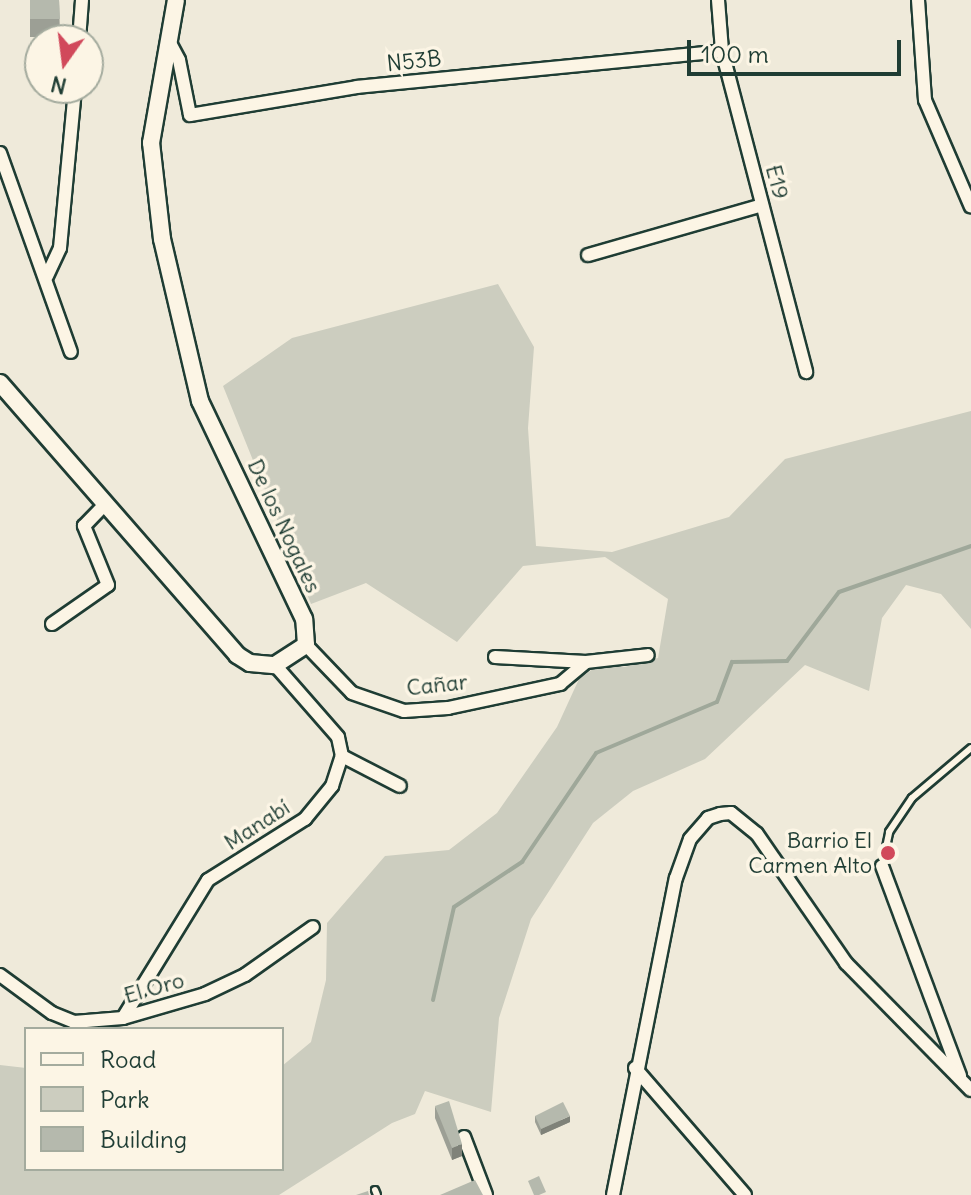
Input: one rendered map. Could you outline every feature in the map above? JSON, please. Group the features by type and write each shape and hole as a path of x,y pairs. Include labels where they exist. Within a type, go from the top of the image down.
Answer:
{"street":[{"path":"79,0 80,24"},
{"name":"De los Nogales","path":"176,0 151,143 162,239 200,401 304,619 306,645"},
{"name":"E19","path":"718,0 722,51 806,372"},
{"path":"918,0 925,100 971,207"},
{"name":"N53B","path":"169,41 179,60 190,115 357,87 722,51"},
{"path":"47,276 60,248 74,104"},
{"path":"0,153 47,276 71,352"},
{"path":"588,255 762,205"},
{"path":"0,383 225,645 250,663 275,665 306,645"},
{"path":"52,624 108,585 84,526 103,506"},
{"name":"Cañar","path":"306,645 352,693 404,711 448,708 560,684 586,662"},
{"path":"495,657 586,662 648,655"},
{"path":"275,665 338,737 342,756 400,786"},
{"name":"Manabí","path":"123,1018 208,880 305,819 332,786 342,756"},
{"path":"613,1195 626,1146 635,1068 676,878 690,839 708,818 731,813 757,834 846,963 971,1090"},
{"path":"882,866 961,1079"},
{"name":"El Oro","path":"0,975 52,1013 74,1022 123,1018 205,994 245,975 313,927"},
{"path":"635,1068 745,1195"},
{"path":"464,1137 486,1195"}],"lane":[{"path":"882,866 889,832 917,790 971,748"}],"green space":[{"path":"498,284 534,347 528,428 536,546 612,552 729,517 785,459 971,411 971,629 941,594 906,585 882,618 869,691 805,665 705,759 633,791 593,823 531,919 499,1018 491,1112 425,1091 415,1114 392,1123 279,1195 0,1195 0,1065 24,1068 24,1171 284,1171 284,1064 311,1042 326,980 327,923 385,856 449,850 497,813 557,727 579,679 600,664 625,667 658,658 668,599 605,557 523,566 457,642 366,583 311,604 223,386 292,338"}],"building":[{"path":"30,0 59,0 60,19 30,19"},
{"path":"449,1101 462,1144 452,1148 435,1106"},
{"path":"563,1102 570,1116 541,1129 535,1116"},
{"path":"539,1176 546,1192 534,1195 528,1181"},
{"path":"475,1180 483,1195 440,1195"}],"waterway":[{"path":"433,1000 454,907 522,862 596,753 717,702 732,662 787,661 839,592 971,546"}],"place":[{"name":"Barrio El Carmen Alto","path":"888,853"}]}
